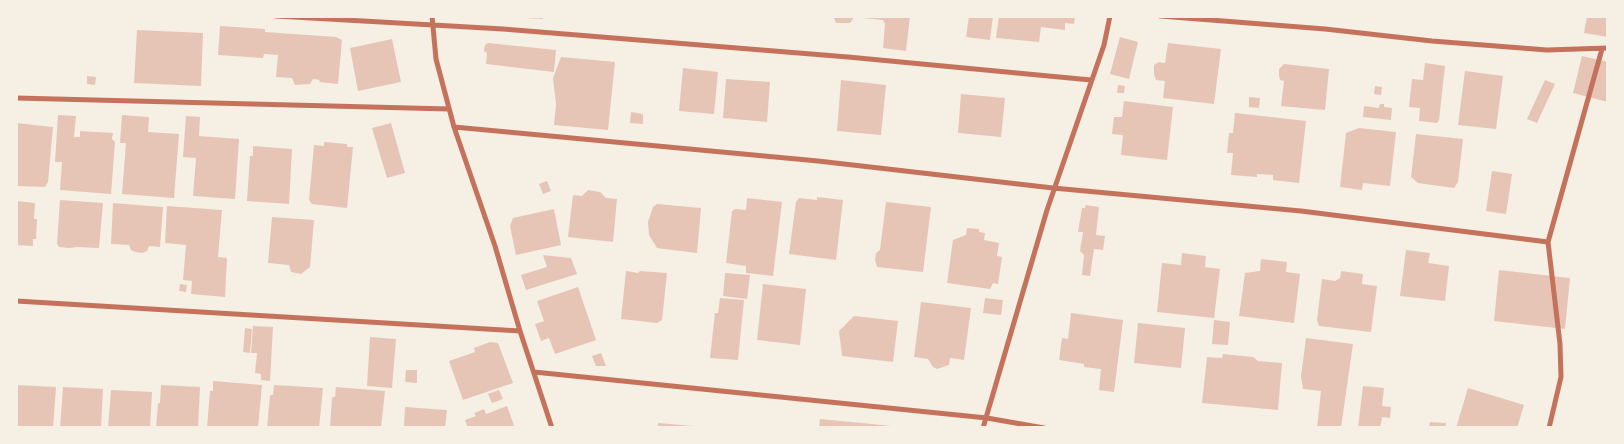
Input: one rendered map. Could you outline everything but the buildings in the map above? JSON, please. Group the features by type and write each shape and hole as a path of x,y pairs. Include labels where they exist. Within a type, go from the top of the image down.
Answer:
{"street":[{"path":"276,16 503,29 848,57 1092,80"},
{"path":"432,16 436,59 454,127 495,246 552,428"},
{"path":"983,428 1054,188 1104,45 1110,16"},
{"path":"1160,16 1547,50 1605,49 1548,242 1560,344 1561,369 1561,377 1549,428"},
{"path":"16,98 449,109"},
{"path":"454,127 818,161 1054,188 1301,212 1548,242"},
{"path":"16,301 520,330"},
{"path":"534,372 987,418 1044,428"}]}
